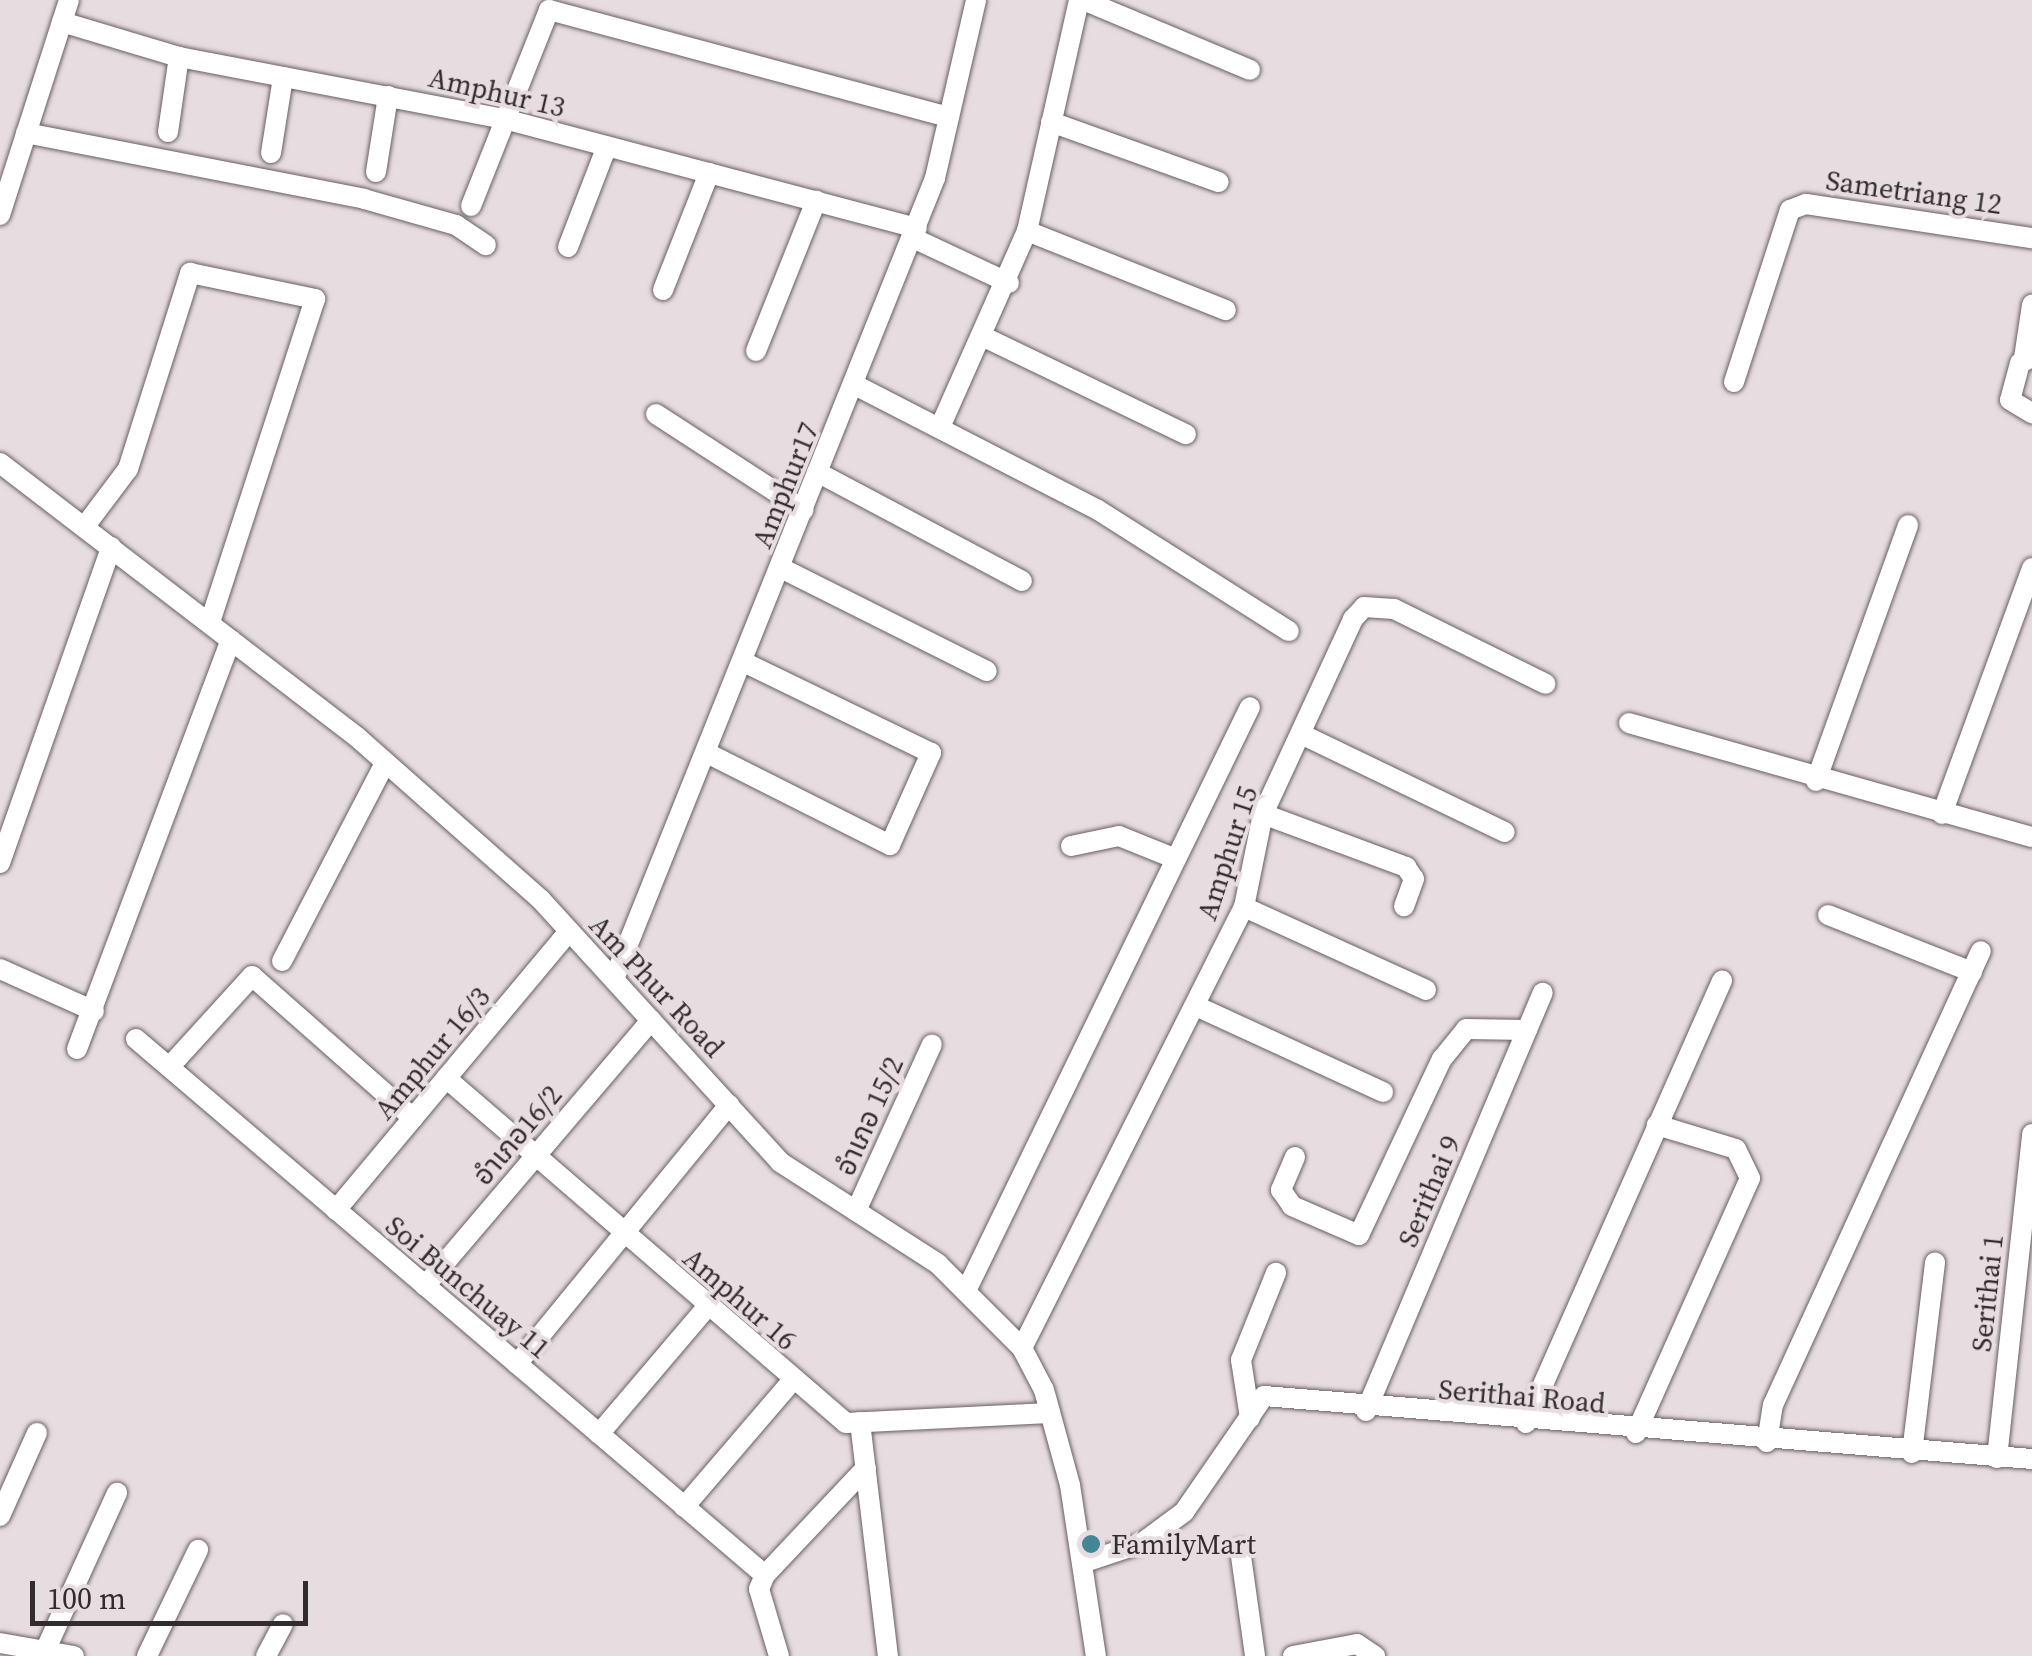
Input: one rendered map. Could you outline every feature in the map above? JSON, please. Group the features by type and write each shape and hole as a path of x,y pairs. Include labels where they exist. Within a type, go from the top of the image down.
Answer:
{"street":[{"path":"0,215 69,0"},
{"name":"Amphur17","path":"614,979 915,233 949,117 976,0"},
{"path":"941,425 1009,283 1027,231 1081,0 1250,70"},
{"path":"470,206 549,10 949,117"},
{"name":"Amphur 13","path":"62,22 179,57 504,119 816,202 915,233 1009,283"},
{"path":"168,132 179,57"},
{"path":"271,153 283,76"},
{"path":"376,172 388,96"},
{"path":"1051,122 1220,182"},
{"path":"26,133 364,199 456,225 486,245"},
{"path":"568,247 607,146"},
{"path":"663,290 709,173"},
{"path":"756,351 816,202"},
{"name":"Sametriang 12","path":"1734,382 1790,210 1806,204 2032,238"},
{"path":"1027,231 1226,310"},
{"path":"85,526 128,469 190,273 315,299 210,624"},
{"path":"2032,306 2028,358 2010,400 2032,414"},
{"path":"984,337 1186,434"},
{"path":"856,385 941,425 1290,631"},
{"path":"656,414 804,510"},
{"name":"Am Phur Road","path":"1,468 85,526 385,763 570,931 780,1162 856,1211 966,1291 1022,1348 1050,1412 1082,1563 1096,1656"},
{"path":"816,472 1022,581"},
{"path":"1816,781 1908,525"},
{"path":"0,862 111,547"},
{"path":"781,568 987,671"},
{"path":"1942,814 2032,568"},
{"name":"Amphur 15","path":"1022,1348 1244,907 1263,814 1353,619 1376,604 1546,684"},
{"path":"77,1050 231,640"},
{"path":"707,753 890,845 931,753 744,662"},
{"path":"966,1291 1250,707"},
{"path":"1629,722 1816,781 2032,837"},
{"path":"1301,734 1505,832"},
{"path":"282,961 385,763"},
{"path":"1263,814 1406,867 1414,879 1404,906"},
{"path":"1071,846 1119,836 1176,859"},
{"path":"1244,907 1426,990"},
{"path":"1828,915 1972,972"},
{"name":"Amphur 16/3","path":"336,1210 570,931"},
{"path":"1766,1442 1773,1404 1982,951"},
{"path":"0,968 94,1010"},
{"path":"172,1064 252,976 413,1118"},
{"path":"1526,1423 1722,982"},
{"name":"Serithai 9","path":"1366,1411 1543,994"},
{"path":"1196,1006 1383,1092"},
{"name":"อำเภอ16/2","path":"425,1286 651,1020"},
{"path":"1295,1157 1281,1190 1292,1206 1359,1235 1442,1059 1466,1029 1527,1030"},
{"name":"Soi Bunchuay 11","path":"136,1039 172,1064 336,1210 765,1575"},
{"name":"อำเภอ 15/2","path":"856,1211 932,1044"},
{"name":"Amphur 16","path":"446,1078 792,1381 846,1423 1050,1412"},
{"path":"516,1364 729,1105"},
{"path":"1636,1433 1750,1178 1736,1149 1657,1124"},
{"name":"Serithai 1","path":"1997,1458 2032,1134"},
{"path":"1912,1454 1935,1262"},
{"path":"1250,1418 1241,1360 1276,1273"},
{"path":"599,1434 706,1306"},
{"path":"684,1506 792,1381"},
{"name":"Serithai Road","path":"1082,1563 1142,1543 1184,1512 1264,1396 1366,1411 1912,1454 2032,1459"},
{"path":"860,1422 888,1656"},
{"path":"2,1505 37,1433"},
{"path":"779,1656 759,1589 765,1575 866,1468"},
{"path":"45,1651 118,1493"},
{"path":"1240,1548 1255,1656"},
{"path":"147,1656 198,1550"},
{"path":"266,1656 283,1624"},
{"path":"0,1643 74,1656"},
{"path":"1293,1656 1358,1644 1375,1656"}],"place":[{"name":"FamilyMart","path":"1091,1544"}]}
